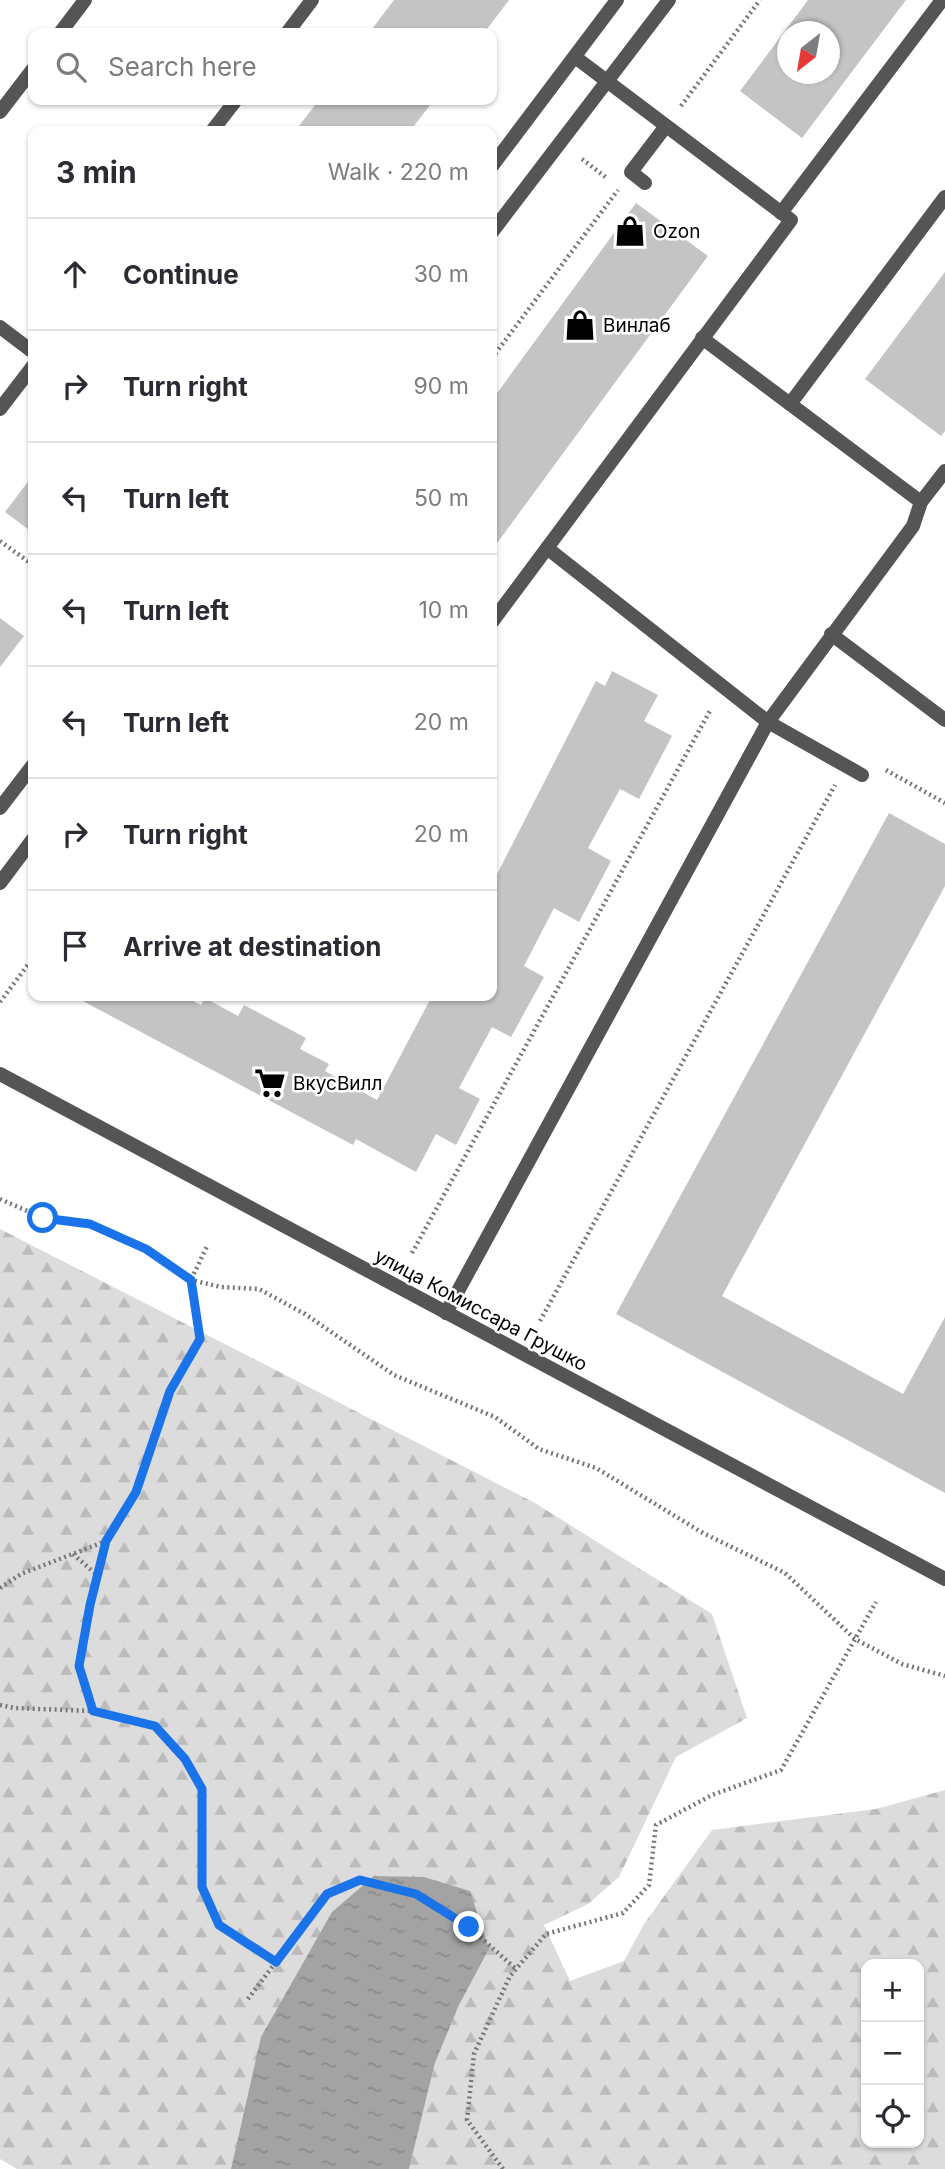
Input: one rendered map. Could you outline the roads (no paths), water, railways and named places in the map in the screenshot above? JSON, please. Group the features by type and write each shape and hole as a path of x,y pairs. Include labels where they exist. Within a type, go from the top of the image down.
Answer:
{"street":[{"path":"64,28 85,0"},
{"path":"291,28 312,0"},
{"path":"497,159 617,0"},
{"path":"497,225 669,0"},
{"path":"781,213 942,0"},
{"path":"497,615 790,220 575,57"},
{"path":"0,112 28,76"},
{"path":"216,126 232,105"},
{"path":"645,183 631,172 666,126"},
{"path":"790,404 945,197"},
{"path":"0,327 28,348"},
{"path":"702,338 921,502"},
{"path":"0,409 28,373"},
{"path":"446,1313 768,722 913,526 921,502 945,471"},
{"path":"547,548 768,722 862,775"},
{"path":"831,634 945,720"},
{"path":"0,808 28,772"},
{"path":"0,883 28,846"},
{"name":"улица Комиссара Грушко","path":"0,1074 945,1579"}],"water":[{"path":"374,1876 424,1877 470,1891 489,1949 459,2005 435,2063 409,2169 231,2169 261,2037 332,1912"}],"place":[{"name":"Ozon","path":"630,231"},
{"name":"Винлаб","path":"580,325"},
{"name":"ВкусВилл","path":"270,1083"}]}
